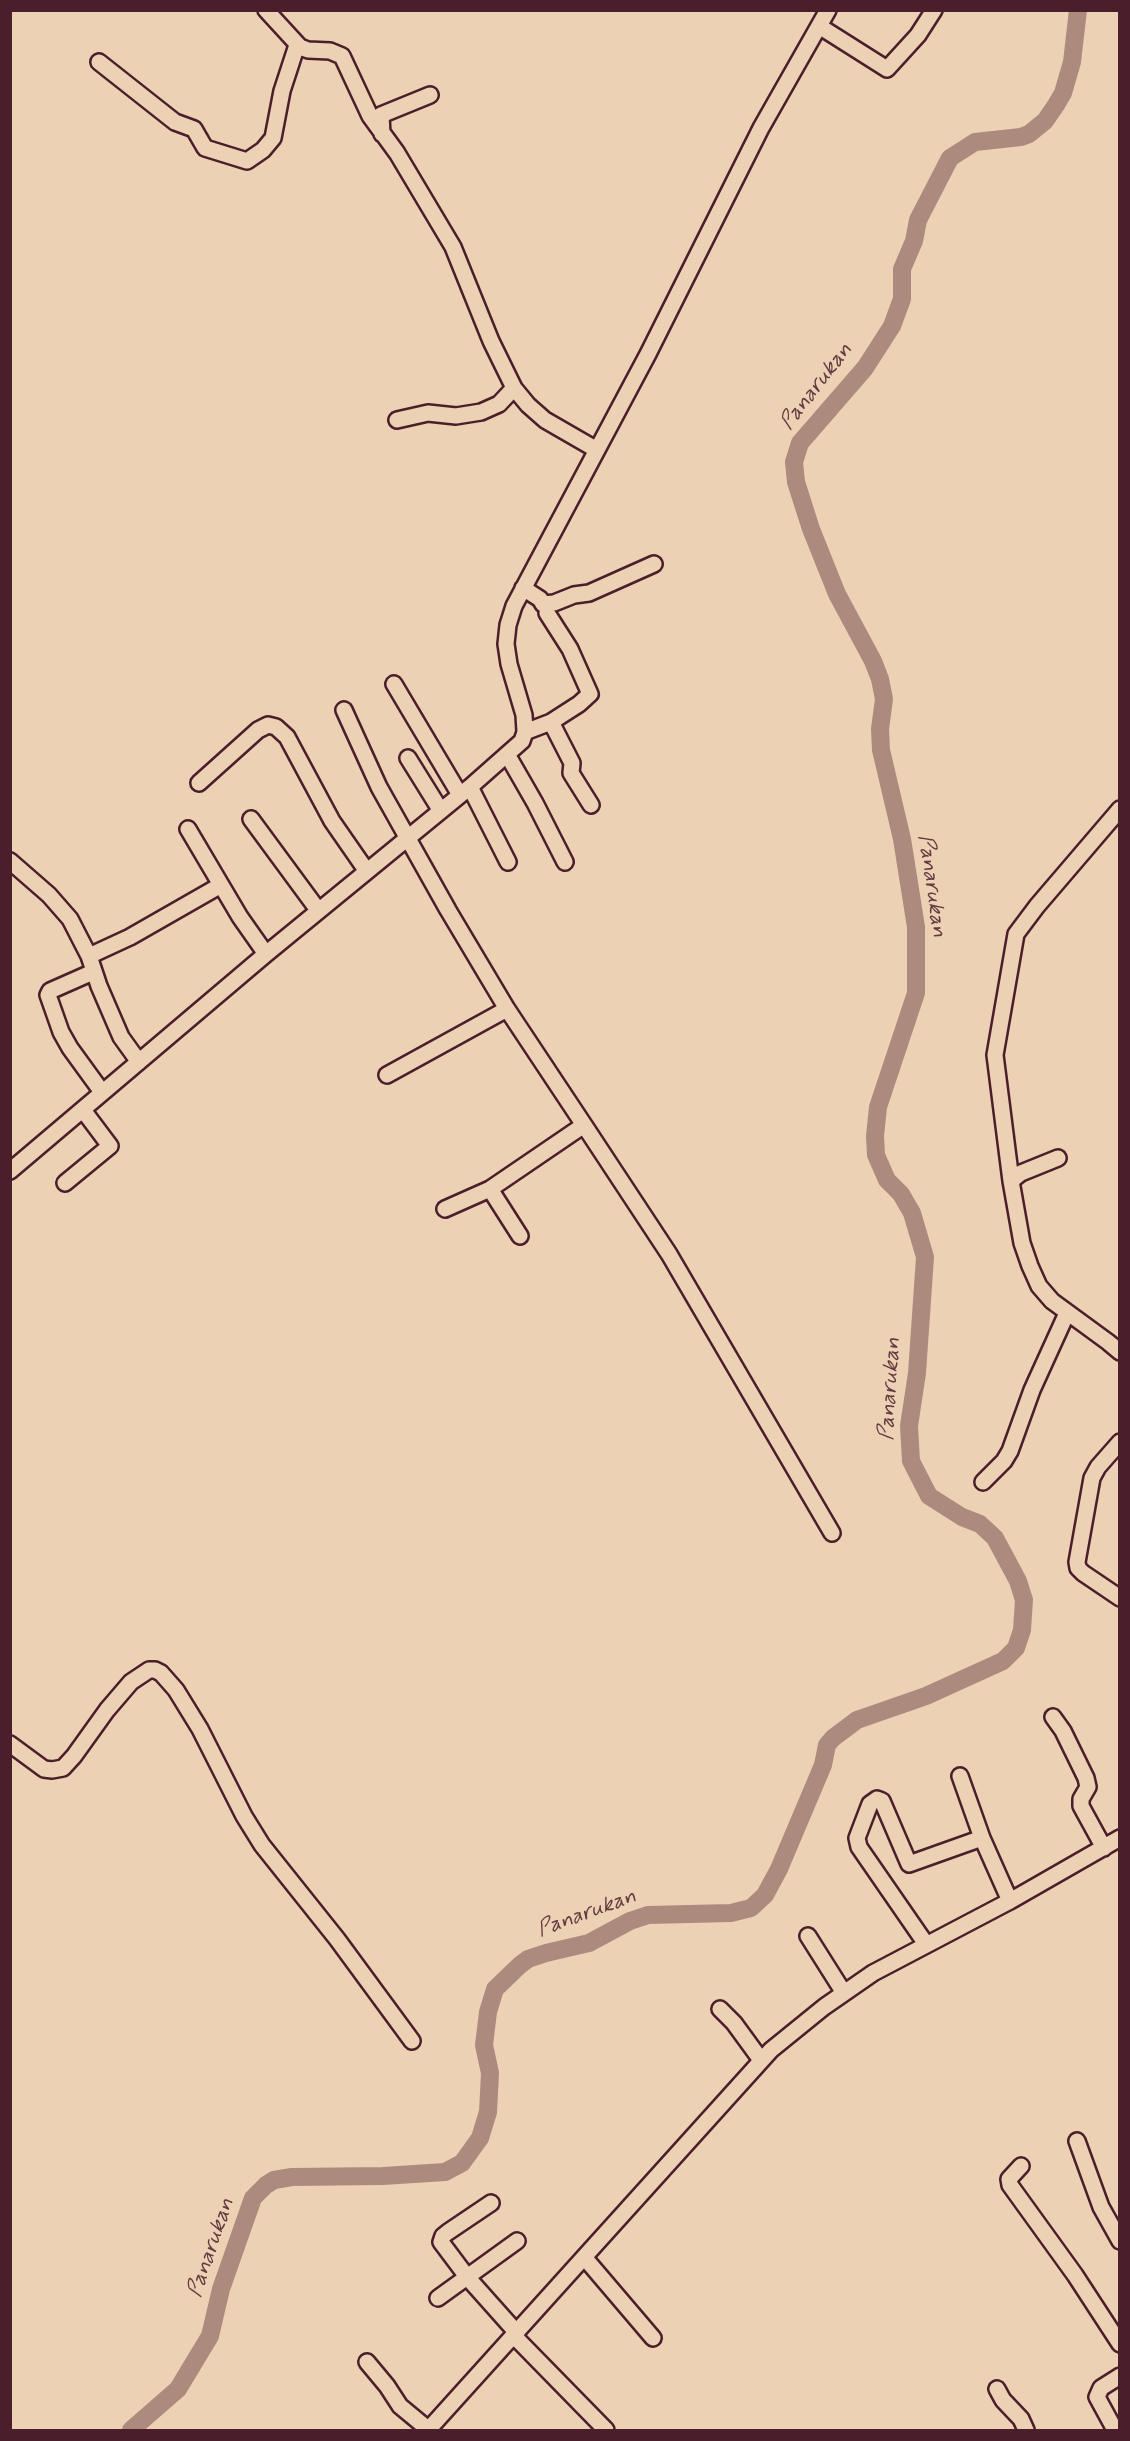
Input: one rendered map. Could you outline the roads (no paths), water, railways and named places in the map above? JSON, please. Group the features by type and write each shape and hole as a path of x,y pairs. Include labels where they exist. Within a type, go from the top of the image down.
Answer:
{"street":[{"path":"266,10 297,45 305,50 334,51 342,56 366,109 398,153 453,247 467,275 491,341 514,388 545,420 597,450"},
{"path":"11,1168 83,1110 366,870 508,756 522,741 525,732 524,715 509,664 506,644 510,616 758,136 828,10"},
{"path":"819,26 887,69 918,35 934,10"},
{"path":"99,62 176,122 194,129 205,148 247,161 263,150 274,137 282,91 297,45"},
{"path":"382,134 381,114 430,94"},
{"path":"397,420 428,413 456,416 481,412 499,404 514,388"},
{"path":"523,588 540,599 543,604 554,603 589,593 654,564"},
{"path":"525,732 551,722 579,704 590,692 570,649 547,613"},
{"path":"394,684 465,791 508,862"},
{"path":"344,710 379,787 507,1010 669,1254 832,1533"},
{"path":"551,722 572,763 570,773 591,805"},
{"path":"198,783 258,729 268,726 276,727 287,737 332,821 366,870"},
{"path":"508,756 565,862"},
{"path":"408,758 441,811"},
{"path":"1119,809 1022,924 1015,937 995,1055 1011,1181 1022,1243 1030,1266 1045,1293 1067,1313 1119,1352"},
{"path":"251,819 318,910"},
{"path":"188,829 250,933 266,954"},
{"path":"10,861 49,895 70,919 89,956 93,972 121,1037 139,1062"},
{"path":"89,956 130,937 221,885"},
{"path":"93,972 50,991 48,995 61,1032 102,1092"},
{"path":"387,1075 507,1010"},
{"path":"64,1183 110,1146 83,1110"},
{"path":"445,1209 490,1190 584,1125"},
{"path":"1011,1181 1021,1173 1058,1158"},
{"path":"490,1190 520,1236"},
{"path":"983,1482 1010,1452 1032,1390 1067,1313"},
{"path":"1119,1442 1098,1467 1092,1478 1077,1564 1083,1573 1119,1598"},
{"path":"10,1744 44,1768 52,1770 63,1768 131,1682 149,1670 161,1673 176,1690 200,1729 244,1816 262,1845 338,1939 412,2042"},
{"path":"1053,1717 1064,1731 1086,1778 1088,1787 1081,1799 1081,1806 1104,1848"},
{"path":"960,1776 982,1838 1010,1901"},
{"path":"926,1944 859,1847 857,1838 870,1804 877,1799 882,1802 909,1864 982,1838"},
{"path":"367,2362 400,2406 428,2430 771,2050 873,1973 1010,1901 1119,1838"},
{"path":"808,1936 844,1993"},
{"path":"720,2009 734,2023 761,2060"},
{"path":"1077,2141 1101,2207 1119,2241"},
{"path":"1021,2166 1009,2179 1010,2185 1074,2275 1119,2344"},
{"path":"491,2204 448,2232 441,2239 442,2246 515,2334 606,2430"},
{"path":"438,2298 517,2241"},
{"path":"584,2257 653,2338"},
{"path":"1115,2430 1097,2397 1101,2388 1119,2376"},
{"path":"997,2389 1003,2400 1021,2419 1026,2430"}],"waterway":[{"name":"Panarukan","path":"131,2430 178,2389 210,2336 221,2289 253,2198 266,2185 274,2180 292,2177 383,2176 445,2172 462,2163 480,2138 488,2112 490,2073 484,2045 488,2012 495,1989 520,1965 528,1959 546,1953 589,1943 630,1921 648,1915 731,1913 751,1908 765,1895 779,1869 823,1765 827,1745 833,1738 857,1720 926,1696 1003,1661 1016,1648 1022,1630 1024,1600 1018,1581 995,1538 980,1524 962,1517 929,1496 911,1461 909,1426 917,1373 925,1257 912,1213 901,1194 887,1180 876,1155 875,1136 878,1107 916,993 916,927 902,839 881,750 880,729 884,699 880,679 873,661 837,594 811,529 796,482 794,462 800,443 865,368 892,326 902,299 902,269 914,241 918,220 950,158 975,142 1029,134 1045,121 1056,105 1063,93 1072,62 1078,10"}]}
